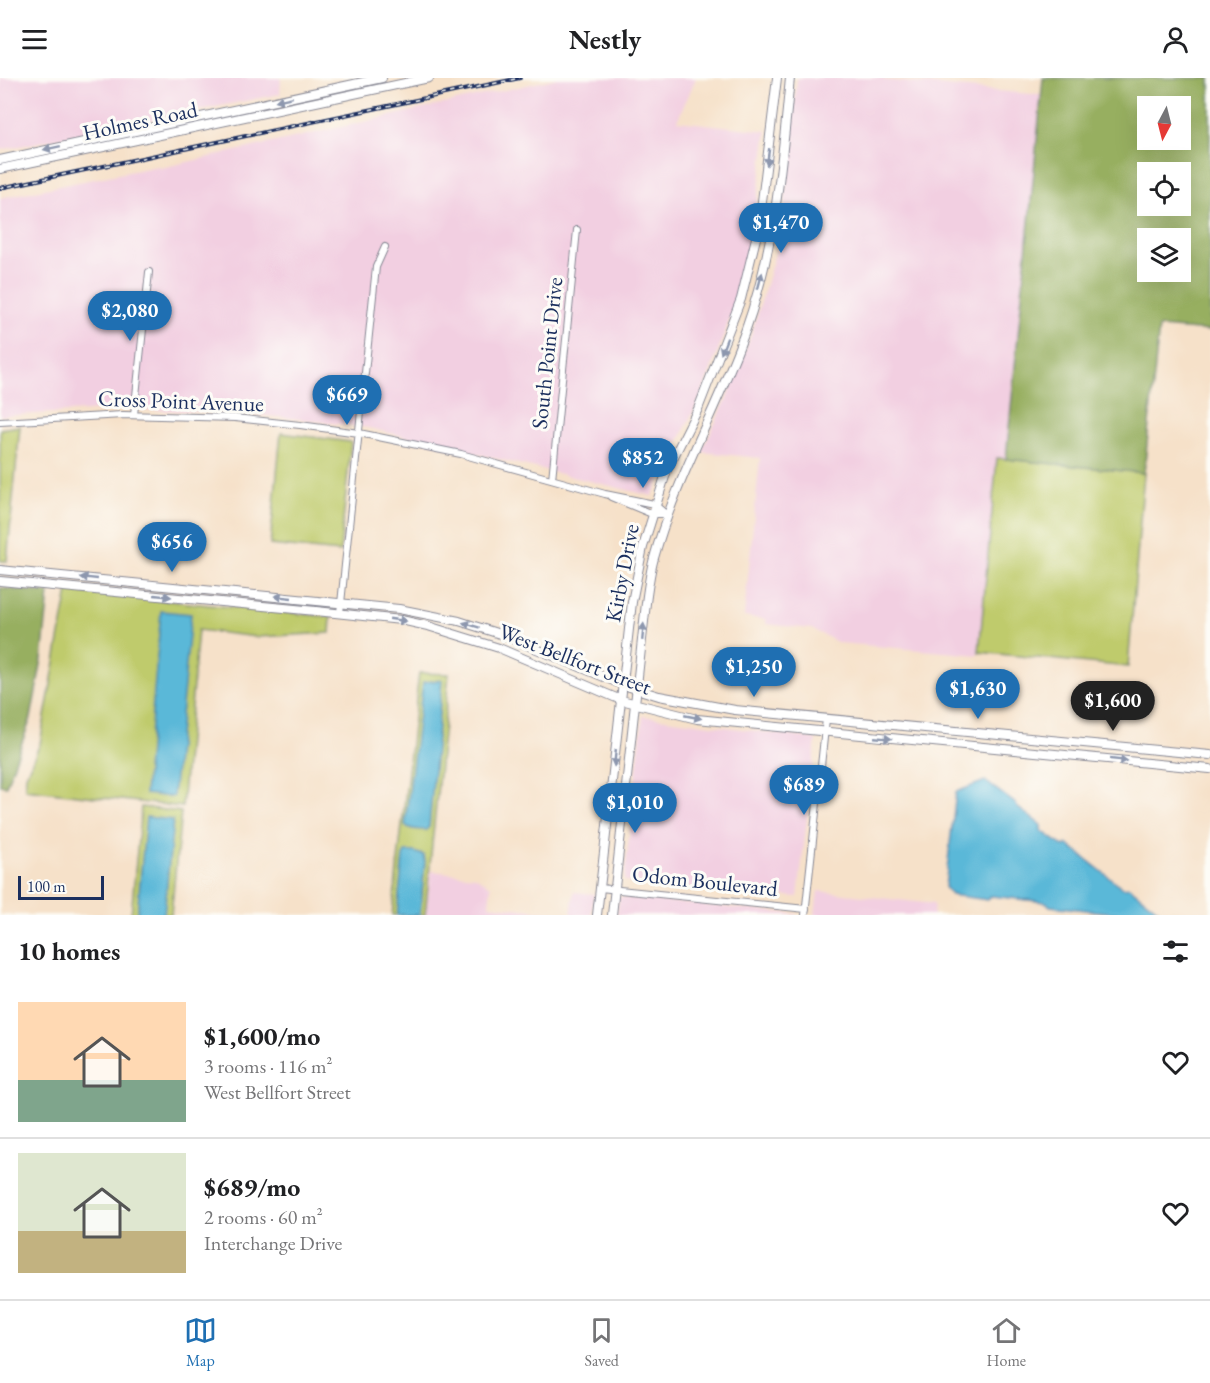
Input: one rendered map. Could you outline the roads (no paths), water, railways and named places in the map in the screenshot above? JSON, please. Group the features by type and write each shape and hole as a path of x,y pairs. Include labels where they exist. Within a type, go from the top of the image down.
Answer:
{"main road":[{"name":"Holmes Road","path":"255,110 382,78"},
{"name":"Holmes Road","path":"0,169 92,145 255,110 429,78"},
{"name":"Kirby Drive","path":"597,915 634,589 654,504 667,470 698,409 741,299 759,226 777,78"},
{"name":"Kirby Drive","path":"612,915 646,603 653,560 668,514 728,378 747,326 768,253 778,194 790,78"},
{"path":"771,137 784,138"},
{"name":"Holmes Road","path":"0,160 92,145"},
{"path":"753,250 768,253"},
{"path":"733,322 747,326"},
{"path":"698,409 712,414"},
{"name":"West Bellfort Street","path":"0,570 399,609 432,615 503,635 637,690 678,701 735,710 1210,754"},
{"name":"West Bellfort Street","path":"0,581 401,620 499,648 621,700 697,719 1187,767 1210,767"},
{"path":"499,648 503,635"},
{"path":"600,675 617,674 626,662"},
{"path":"732,723 735,710"},
{"path":"922,742 924,728"},
{"path":"1004,749 1005,736"},
{"path":"1087,757 1089,743"}],"street":[{"name":"South Point Drive","path":"552,479 577,230"},
{"path":"340,614 376,267 385,247"},
{"path":"134,415 149,272"},
{"name":"Cross Point Avenue","path":"0,422 99,415 235,418 359,433 461,454 605,494 654,504 668,514"},
{"name":"Cross Point Avenue","path":"605,494 617,501 652,513 668,514"},
{"path":"805,912 826,719"},
{"name":"Odom Boulevard","path":"600,888 805,912"}],"water":[{"path":"161,611 191,614 173,797 145,794"},
{"path":"442,680 429,827 426,830 409,828 405,825 423,682"},
{"path":"985,781 1041,825 1041,830 1064,847 1068,845 1123,888 1129,887 1161,912 1161,915 1131,915 1050,906 1046,902 991,896 988,900 951,895 945,887 956,792"},
{"path":"146,817 173,820 164,915 137,915"},
{"path":"405,852 424,855 420,915 397,915"}],"railway":[{"path":"0,188 520,78"}]}
